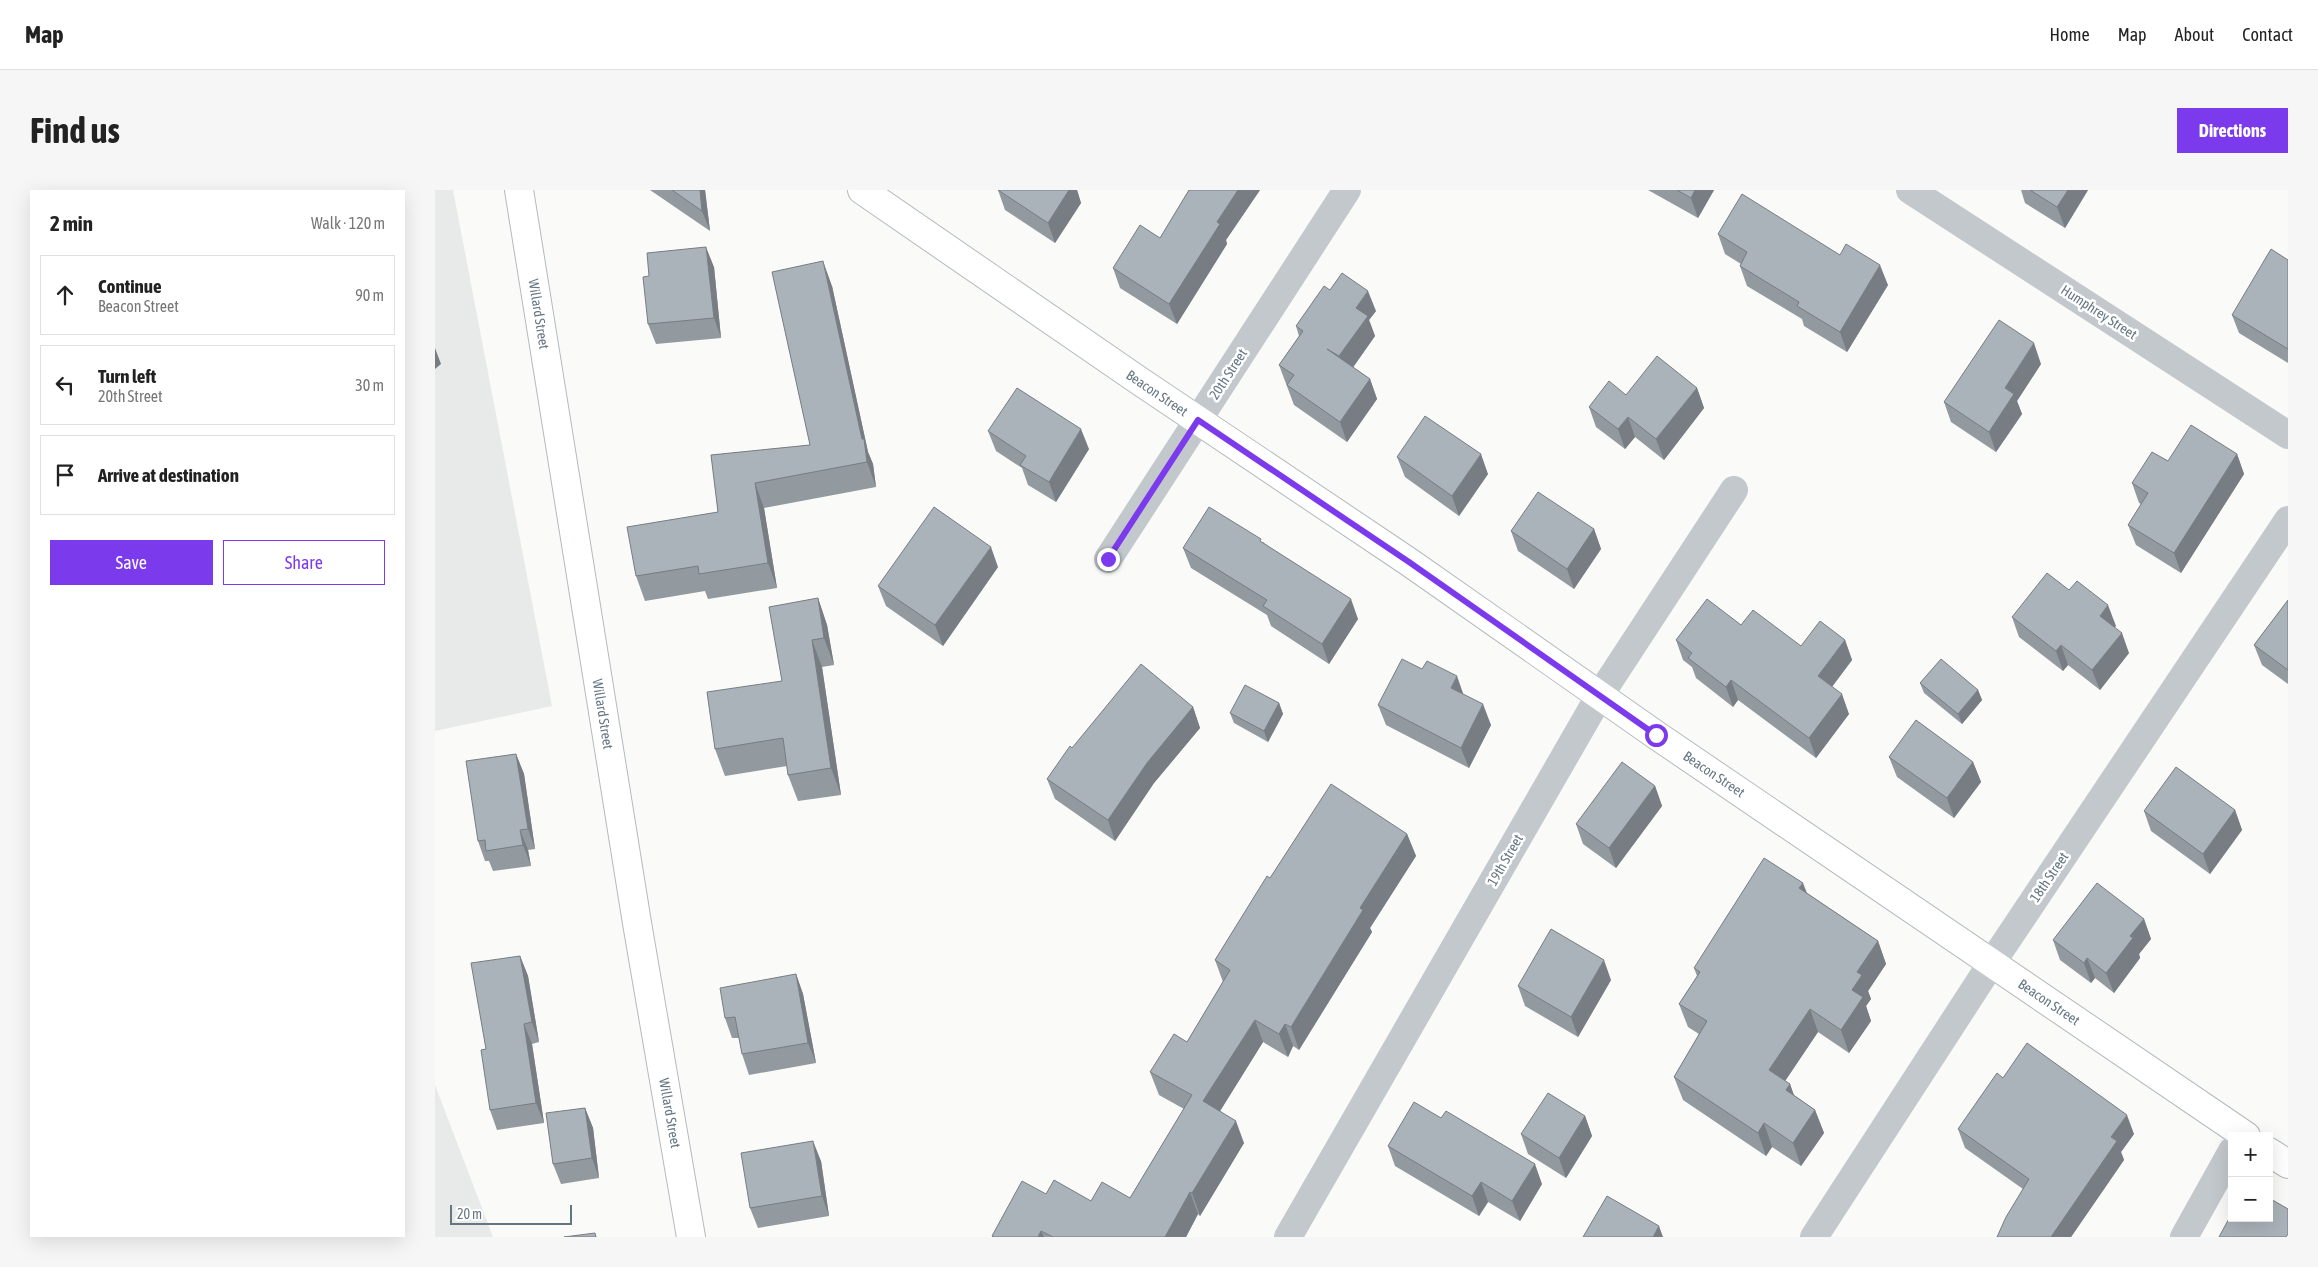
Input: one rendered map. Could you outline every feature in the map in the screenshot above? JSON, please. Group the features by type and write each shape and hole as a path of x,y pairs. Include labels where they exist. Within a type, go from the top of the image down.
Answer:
{"street":[{"name":"Willard Street","path":"519,190 635,914 691,1237"},
{"name":"Beacon Street","path":"862,190 1409,562 1991,964 2230,1132"},
{"name":"20th Street","path":"1108,559 1347,190"},
{"name":"Humphrey Street","path":"1909,190 1937,197 2288,435"},
{"name":"19th Street","path":"1288,1237 1600,695 1733,490"},
{"name":"18th Street","path":"1814,1237 1991,964 2288,520"},
{"path":"2273,1155 2288,1164"},
{"path":"2184,1237 2228,1160"}],"shaded area":[{"path":"435,190 453,190 552,706 435,731"},
{"path":"435,1085 493,1237 435,1237"}],"building":[{"path":"672,190 700,190 702,211"},
{"path":"998,190 1069,190 1048,223"},
{"path":"1189,190 1238,190 1217,222 1220,224 1169,304 1113,268 1140,225 1160,238"},
{"path":"1677,190 1695,190 1691,198"},
{"path":"2030,190 2068,190 2057,207"},
{"path":"1742,194 1840,255 1846,244 1880,265 1840,332 1797,306 1799,302 1740,266 1747,252 1718,234"},
{"path":"706,247 714,318 648,324 643,277 649,276 647,253"},
{"path":"2271,249 2288,260 2288,349 2232,315"},
{"path":"823,261 862,439 864,439 867,462 755,483 768,563 699,574 698,566 636,576 627,527 718,512 711,455 810,445 772,272"},
{"path":"1342,273 1368,291 1356,308 1368,316 1339,356 1327,349 1370,379 1340,422 1287,385 1294,375 1279,365 1303,331 1296,326 1324,286 1330,290"},
{"path":"1999,320 2034,343 2005,388 2014,394 1989,432 1944,402"},
{"path":"1657,356 1697,388 1656,439 1628,417 1618,429 1589,407 1609,381 1626,395"},
{"path":"1017,388 1081,429 1049,482 1020,465 1026,456 988,431"},
{"path":"1425,416 1481,454 1452,496 1397,457"},
{"path":"2191,425 2237,454 2174,553 2128,525 2148,493 2132,483 2152,452 2168,461"},
{"path":"1538,492 1594,529 1567,569 1511,531"},
{"path":"934,507 991,547 935,625 878,586"},
{"path":"1209,507 1351,599 1322,644 1263,606 1267,600 1183,548"},
{"path":"2047,573 2069,590 2077,581 2108,605 2100,616 2122,633 2092,670 2061,645 2056,651 2012,617"},
{"path":"818,598 824,638 812,640 831,768 788,775 783,738 715,749 707,692 782,681 769,607"},
{"path":"1707,599 1741,625 1753,610 1801,646 1820,621 1845,640 1818,676 1842,694 1809,738 1731,680 1726,687 1688,658 1692,653 1676,640"},
{"path":"2288,600 2288,670 2254,645"},
{"path":"1402,659 1422,669 1427,661 1457,676 1451,688 1483,704 1461,748 1378,705"},
{"path":"1941,659 1978,690 1958,714 1920,683"},
{"path":"1141,664 1193,707 1147,763 1108,820 1047,779 1070,746 1072,748"},
{"path":"1245,685 1279,703 1264,731 1230,713"},
{"path":"1916,720 1973,762 1947,798 1889,757"},
{"path":"516,754 528,829 520,830 523,845 486,851 485,840 478,841 466,761"},
{"path":"1622,762 1655,786 1609,848 1576,824"},
{"path":"2176,767 2235,810 2203,854 2144,811"},
{"path":"1331,784 1407,834 1360,908 1363,910 1291,1027 1285,1024 1279,1034 1255,1020 1203,1101 1236,1121 1192,1193 1190,1192 1165,1237 1053,1237 1041,1231 1038,1237 992,1236 1022,1181 1046,1194 1054,1180 1091,1201 1102,1182 1130,1198 1192,1095 1150,1072 1174,1034 1187,1042 1230,970 1215,960 1267,876 1270,878"},
{"path":"1764,858 1803,883 1799,888 1878,941 1857,972 1862,975 1852,990 1863,997 1841,1030 1810,1009 1769,1070 1790,1084 1786,1090 1815,1110 1793,1143 1764,1123 1758,1133 1674,1077 1707,1021 1679,1004 1700,972 1694,968"},
{"path":"2097,883 2144,919 2130,936 2133,938 2106,973 2087,958 2084,963 2053,940"},
{"path":"1551,929 1604,960 1571,1017 1518,986"},
{"path":"520,956 532,1022 524,1024 536,1103 490,1110 481,1050 486,1049 471,963"},
{"path":"796,974 808,1043 742,1054 735,1017 725,1018 720,988"},
{"path":"2027,1043 2127,1115 2111,1137 2117,1141 2051,1237 1997,1237 2006,1217 2029,1179 1958,1129 1997,1073 2003,1078"},
{"path":"1548,1093 1585,1116 1559,1158 1521,1134"},
{"path":"1414,1102 1441,1118 1446,1111 1535,1164 1512,1201 1481,1182 1472,1196 1388,1146"},
{"path":"585,1108 592,1158 553,1164 546,1113"},
{"path":"813,1141 822,1196 750,1208 741,1153"},
{"path":"1607,1196 1659,1226 1653,1237 1583,1237"},
{"path":"2273,1200 2288,1209 2288,1234 2286,1237 2219,1237 2228,1220 2228,1222 2273,1222"},
{"path":"595,1233 596,1237 564,1237"}],"route":[{"path":"1108,559 1198,420 1409,562 1656,735"}]}
